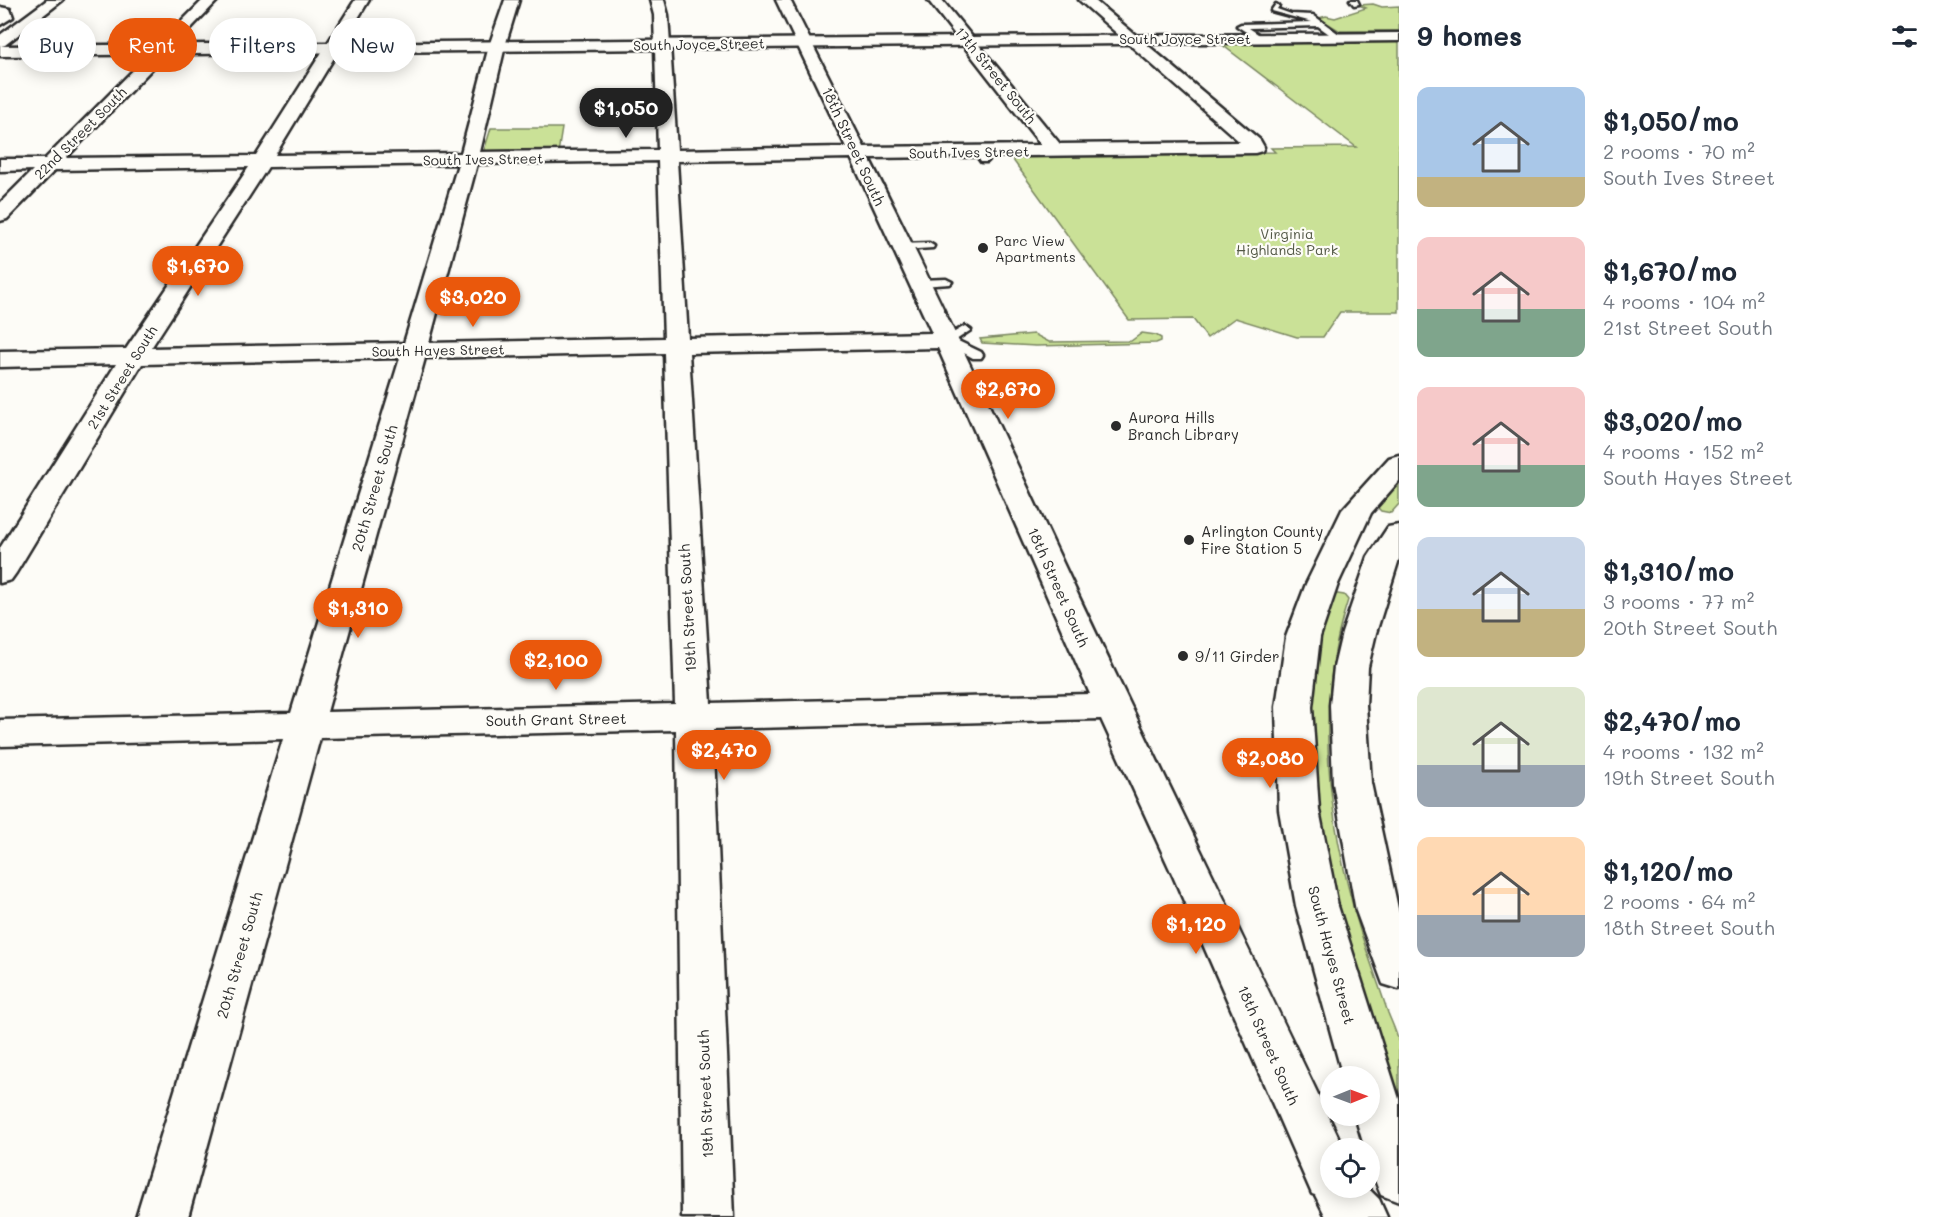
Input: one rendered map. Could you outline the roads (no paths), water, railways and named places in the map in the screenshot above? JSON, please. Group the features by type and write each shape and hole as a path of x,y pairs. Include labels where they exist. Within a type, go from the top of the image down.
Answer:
{"street":[{"path":"0,42 56,0"},
{"name":"22nd Street South","path":"193,18 211,0"},
{"name":"21st Street South","path":"351,18 362,0"},
{"name":"20th Street South","path":"162,1217 307,725 468,159 497,46 512,0"},
{"name":"19th Street South","path":"657,0 661,15 693,715 708,1217"},
{"name":"18th Street South","path":"783,0 858,154 916,247 933,282 1113,706 1194,876 1320,1157"},
{"name":"17th Street South","path":"935,0 1056,151"},
{"path":"1086,0 1132,39"},
{"path":"0,11 5,12 6,17 0,21"},
{"name":"South Joyce Street","path":"416,46 1399,36"},
{"name":"South Ives Street","path":"0,165 858,154 981,156 1056,151 1255,147 1132,39"},
{"name":"South Joyce Street","path":"197,49 329,47"},
{"name":"South Joyce Street","path":"0,51 108,52"},
{"name":"21st Street South","path":"0,573 134,356 329,55"},
{"name":"22nd Street South","path":"0,215 140,72"},
{"name":"South Hayes Street","path":"0,359 675,346 956,335"},
{"name":"South Hayes Street","path":"1364,1066 1317,906 1299,810 1294,707 1303,637 1322,584 1358,510 1399,464"},
{"path":"1399,534 1384,557 1362,624 1351,667 1348,705 1352,783 1377,911 1399,970"},
{"name":"South Grant Street","path":"0,733 1113,706"},
{"path":"1380,1116 1399,1177"},
{"path":"1344,1198 1361,1217"}],"lane":[{"path":"1276,6 1273,10 1279,14 1310,17 1339,37"},
{"path":"1258,38 1241,26 1317,24"},
{"path":"1282,25 1304,38"},
{"path":"956,335 977,355"}],"place":[{"name":"Parc View Apartments","path":"983,248"},
{"name":"Aurora Hills Branch Library","path":"1116,426"},
{"name":"Arlington County Fire Station 5","path":"1189,540"},
{"name":"9/11 Girder","path":"1183,656"}],"park label":[{"name":"Virginia Highlands Park","path":"1287,242"}]}
